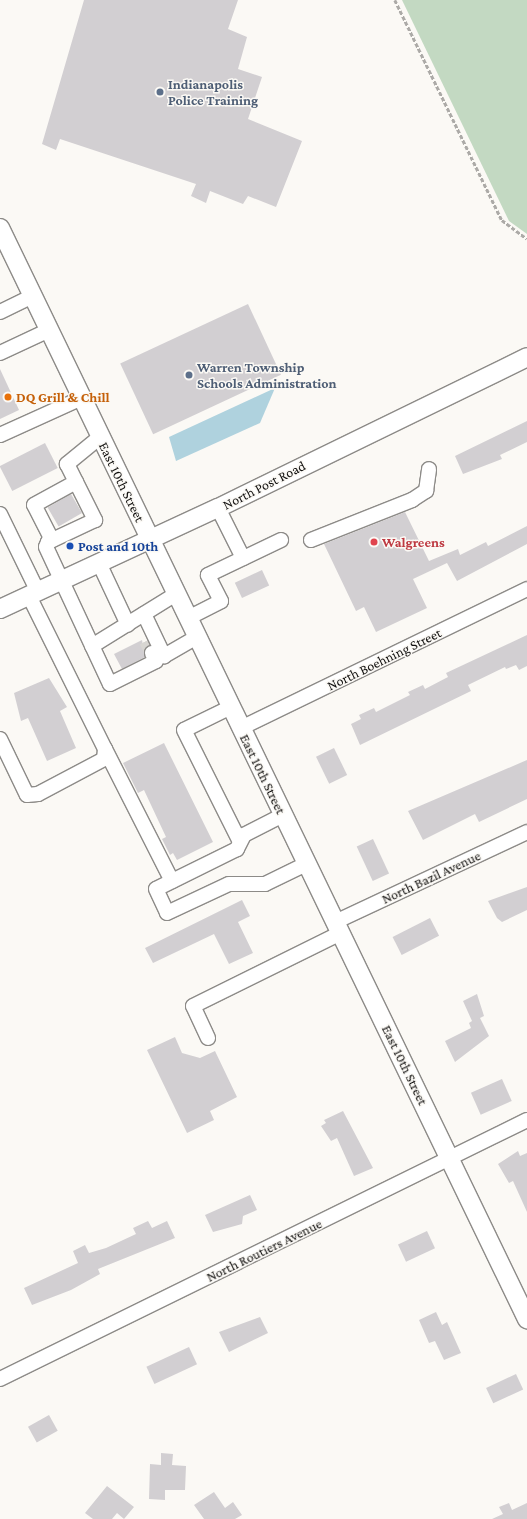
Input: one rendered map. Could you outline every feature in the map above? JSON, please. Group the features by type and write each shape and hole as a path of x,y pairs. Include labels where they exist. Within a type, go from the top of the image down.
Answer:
{"main road":[{"name":"East 10th Street","path":"0,228 527,1319"},
{"name":"North Post Road","path":"0,610 218,508 527,357"}],"street":[{"path":"0,312 33,296"},
{"path":"0,353 49,330"},
{"path":"0,435 82,398"},
{"path":"100,436 67,464 95,520 52,540 46,547 60,582 110,684 154,653 197,637"},
{"path":"311,540 417,497 426,491 429,469"},
{"path":"52,540 34,505 76,482"},
{"path":"218,508 243,558"},
{"path":"0,514 33,594 105,750 172,881"},
{"path":"188,618 221,601 208,575 281,540"},
{"path":"99,563 136,620 154,653"},
{"name":"North Boehning Street","path":"241,728 527,590"},
{"path":"92,646 176,594"},
{"path":"136,620 154,653"},
{"path":"231,707 184,730 240,842"},
{"path":"0,739 27,795 38,794 98,764 104,759 105,750"},
{"path":"283,815 244,835 237,849 156,889 167,913 229,884 265,884 306,864"},
{"name":"North Bazil Avenue","path":"208,1038 193,1006 338,927 527,832"},
{"name":"North Routiers Avenue","path":"0,1379 527,1120"}],"path":[{"path":"395,0 502,220 527,239"}],"green space":[{"path":"402,0 527,0 527,234 509,221"}],"water":[{"path":"275,388 260,423 176,461 169,437"}],"building":[{"path":"84,0 238,0 228,29 247,37 238,69 262,77 248,119 302,141 276,207 248,196 243,204 210,191 206,203 191,196 196,184 60,139 56,150 42,144"},
{"path":"248,304 281,375 153,434 120,364"},
{"path":"0,369 19,410 0,419"},
{"path":"527,421 527,442 500,455 502,459 463,474 455,456"},
{"path":"45,443 58,468 12,491 0,466"},
{"path":"71,494 82,513 59,527 48,508"},
{"path":"405,512 429,561 458,549 460,555 486,542 488,546 527,526 527,544 457,581 447,563 413,579 427,608 376,632 364,607 356,611 324,544"},
{"path":"262,570 269,585 242,598 235,583"},
{"path":"527,635 527,666 519,670 516,665 506,669 505,667 468,685 471,691 360,745 351,724 361,719 359,715 374,708 376,712 410,695 408,692 423,685 425,689 448,677 446,673"},
{"path":"142,640 145,657 122,669 114,654"},
{"path":"49,678 67,707 60,711 76,748 47,761 28,718 21,721 14,693"},
{"path":"164,743 213,842 177,860 173,853 170,855 162,839 166,837 144,790 138,793 123,763"},
{"path":"334,748 347,775 329,784 316,757"},
{"path":"527,760 527,799 479,822 475,814 423,840 408,811"},
{"path":"373,839 389,873 373,881 357,847"},
{"path":"527,887 527,910 502,922 497,918 488,901"},
{"path":"242,900 250,916 238,922 253,953 229,964 214,934 153,963 145,948"},
{"path":"430,918 439,936 402,955 393,937"},
{"path":"477,994 484,1016 480,1018 489,1036 455,1062 445,1041 471,1028 469,1023 472,1021 463,1001"},
{"path":"175,1037 182,1053 200,1058 215,1051 237,1097 210,1111 214,1120 187,1133 147,1050"},
{"path":"502,1079 512,1101 481,1115 471,1093"},
{"path":"343,1111 373,1168 354,1176 337,1138 331,1141 321,1126 326,1123 324,1120"},
{"path":"518,1151 520,1156 527,1153 527,1212 513,1181 509,1183 498,1164"},
{"path":"250,1195 257,1210 243,1216 242,1224 213,1232 205,1215"},
{"path":"148,1221 152,1228 167,1221 175,1238 98,1269 100,1274 71,1290 32,1305 24,1288 78,1263 73,1251 85,1245 89,1253 106,1248 136,1234 133,1228"},
{"path":"427,1231 435,1248 406,1262 398,1245"},
{"path":"436,1312 442,1325 447,1322 461,1353 444,1360 435,1341 429,1343 419,1320"},
{"path":"260,1317 268,1333 229,1352 219,1332"},
{"path":"189,1347 197,1364 154,1384 146,1367"},
{"path":"516,1374 523,1389 493,1403 486,1388"},
{"path":"49,1415 58,1431 37,1442 28,1427"},
{"path":"161,1453 173,1454 172,1465 186,1466 185,1490 165,1490 165,1500 149,1499 150,1464 161,1465"},
{"path":"107,1486 134,1507 124,1519 117,1513 112,1519 93,1519 85,1513"},
{"path":"214,1492 225,1508 233,1502 242,1515 235,1519 204,1519 194,1505"},
{"path":"509,1503 512,1510 527,1503 527,1519 492,1519 503,1514 499,1507"}],"tunnel":[{"path":"146,641 152,653"}],"place":[{"name":"Indianapolis Police Training","path":"160,92"},
{"name":"Warren Township Schools Administration","path":"189,375"},
{"name":"DQ Grill & Chill","path":"8,397"},
{"name":"Walgreens","path":"374,542"},
{"name":"Post and 10th","path":"70,546"}]}
